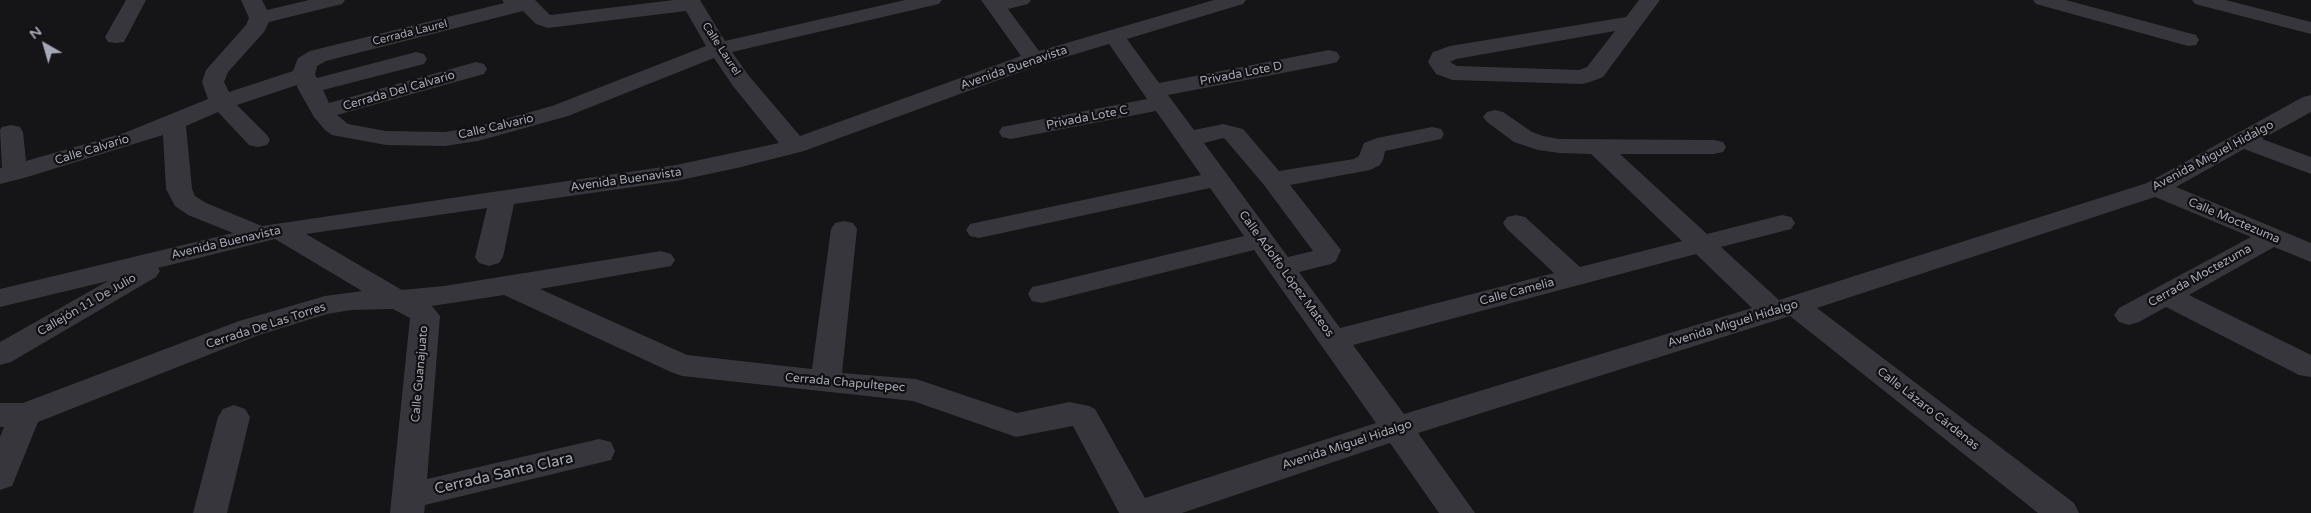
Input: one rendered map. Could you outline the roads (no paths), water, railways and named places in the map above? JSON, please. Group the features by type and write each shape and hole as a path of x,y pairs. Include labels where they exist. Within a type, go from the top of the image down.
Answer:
{"street":[{"path":"116,37 136,0"},
{"path":"258,140 221,102 213,82 217,70 251,34 255,9 334,0"},
{"name":"Calle Calvario","path":"8,174 86,153 174,123 221,102 306,81 322,112 333,125 341,130 358,134 417,139 478,134 560,111 719,49 880,5 932,0"},
{"path":"1020,0 993,3 1034,59"},
{"name":"Avenida Buenavista","path":"0,298 268,232 676,173 737,161 795,146 1034,59 1236,0"},
{"path":"1632,22 1450,53 1441,57 1438,62 1444,69 1453,73 1582,77 1595,72 1650,0"},
{"path":"2043,0 2188,40"},
{"path":"2202,0 2311,28"},
{"name":"Calle Laurel","path":"519,2 548,22 691,2 719,49 742,81 795,146"},
{"name":"Cerrada Laurel","path":"306,81 306,63 318,56 519,2"},
{"name":"Calle Adolfo López Mateos","path":"1114,35 1458,513"},
{"name":"Privada Lote D","path":"1158,97 1329,56"},
{"path":"306,81 416,59"},
{"name":"Cerrada Del Calvario","path":"322,112 476,69"},
{"name":"Privada Lote C","path":"1011,132 1158,97"},
{"name":"Avenida Miguel Hidalgo","path":"1141,513 1397,428 1783,308 2156,188 2311,102"},
{"path":"1495,117 1523,137 1560,146 1714,147"},
{"name":"Calle Guanajuato","path":"174,123 178,189 184,200 198,209 268,232 397,300 418,308 425,316 408,505"},
{"path":"8,174 11,132"},
{"path":"1188,139 1229,132 1234,134 1273,180 1327,250 1326,255 1321,258 1281,268"},
{"path":"1273,180 1361,165 1371,160 1373,148 1378,145 1432,134"},
{"path":"2243,140 2311,166"},
{"path":"1596,145 1701,244 1783,308"},
{"path":"979,230 1217,179"},
{"name":"Calle Moctezuma","path":"2156,188 2311,253"},
{"path":"489,258 502,198"},
{"path":"1516,223 1575,277"},
{"name":"Calle Camelia","path":"1333,340 1782,223"},
{"path":"826,382 844,229"},
{"name":"Cerrada Moctezuma","path":"2129,315 2272,236"},
{"path":"1042,294 1262,240"},
{"name":"Callejón 11 De Julio","path":"0,355 173,256"},
{"name":"Cerrada De Las Torres","path":"12,415 249,328 325,305 351,301 397,300 507,285 661,260"},
{"name":"Cerrada Chapultepec","path":"507,285 682,365 826,382 916,390 1016,425 1069,414 1078,414 1084,417 1136,513"},
{"path":"2166,295 2310,367"},
{"name":"Calle Lázaro Cárdenas","path":"1783,308 2062,513"},
{"path":"0,478 12,415"},
{"path":"210,513 234,417"},
{"name":"Cerrada Santa Clara","path":"408,505 599,451"}]}
